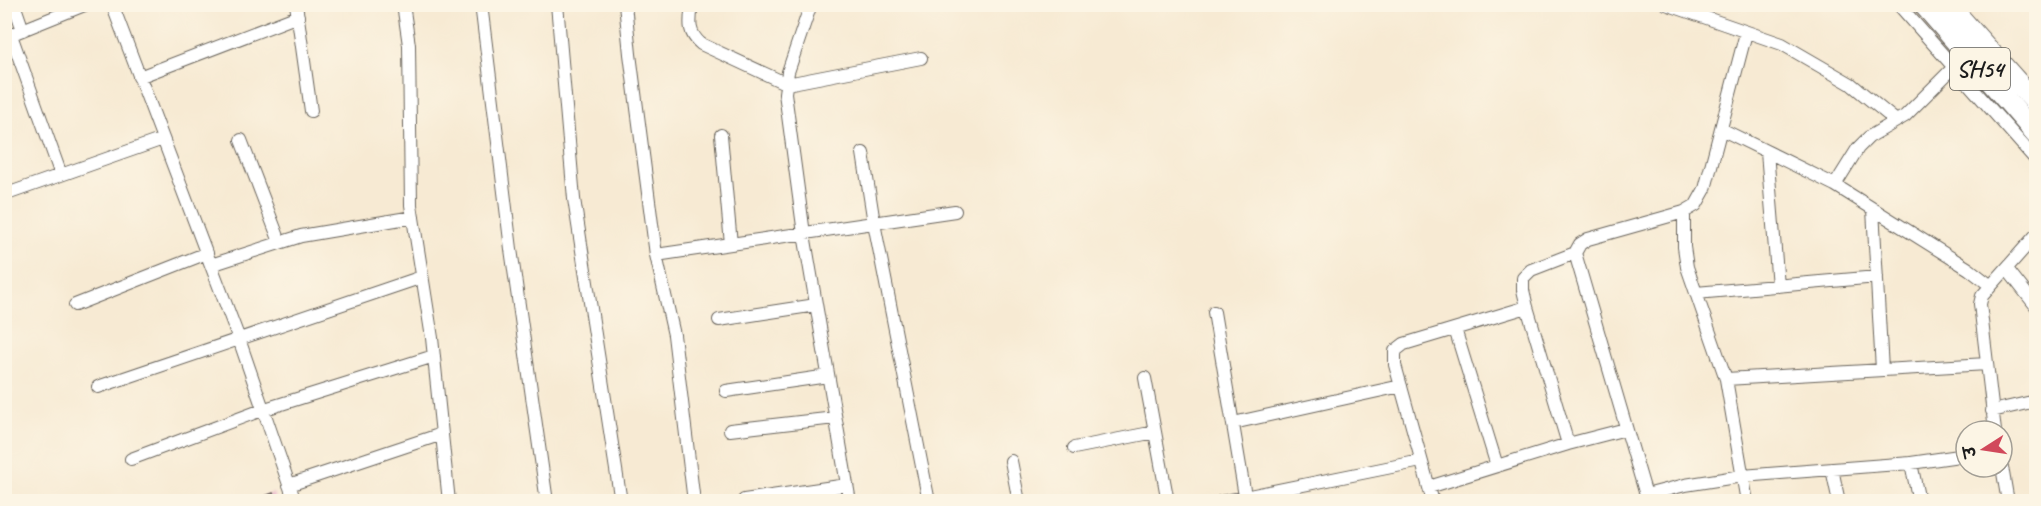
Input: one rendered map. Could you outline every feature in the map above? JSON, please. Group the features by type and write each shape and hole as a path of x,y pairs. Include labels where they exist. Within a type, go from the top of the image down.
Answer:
{"main road":[{"name":"SH54","path":"1923,4 2037,134"},
{"name":"SH54","path":"1948,4 2037,103"}],"street":[{"path":"14,4 23,30"},
{"path":"61,175 8,36 87,4"},
{"path":"112,4 239,339 295,501"},
{"path":"403,4 409,45 410,176 413,217 434,356 448,501"},
{"path":"481,4 511,249 547,501"},
{"path":"557,4 574,199 621,501"},
{"path":"625,4 656,255 674,335 694,501"},
{"path":"692,4 689,22 693,37 701,44 787,84 921,58"},
{"path":"1666,4 1782,44 1832,71 1896,121"},
{"path":"1898,4 2037,160"},
{"path":"806,6 788,72 785,93 804,234 850,501"},
{"path":"139,77 297,10 311,111"},
{"path":"1568,444 1527,307 1523,278 1531,270 1575,252 1580,244 1588,239 1684,212 1695,205 1705,189 1746,33"},
{"path":"1835,185 1858,148 1869,137 1905,116 1954,67"},
{"path":"1720,129 1835,185 1991,286"},
{"path":"721,135 731,244"},
{"path":"4,195 163,139"},
{"path":"241,140 280,242"},
{"path":"1767,152 1778,286"},
{"path":"863,153 874,223 929,501"},
{"path":"1873,209 1882,370"},
{"path":"656,255 954,212"},
{"path":"1684,212 1684,247 1688,267 1726,379 1747,501"},
{"path":"211,265 301,236 413,217"},
{"path":"1993,419 1980,304 1982,296 2037,235"},
{"path":"1575,252 1646,498 1685,485 1742,476 1911,463 1954,457"},
{"path":"75,305 207,253"},
{"path":"2007,269 2037,306"},
{"path":"98,387 422,277"},
{"path":"1696,293 1877,277"},
{"path":"719,320 816,305"},
{"path":"1433,501 1395,365 1395,351 1404,344 1527,307"},
{"path":"1214,312 1245,499"},
{"path":"1455,328 1497,466"},
{"path":"131,459 262,410 434,356"},
{"path":"1726,379 1987,364"},
{"path":"726,391 828,376"},
{"path":"1145,378 1168,501"},
{"path":"1233,423 1401,386"},
{"path":"1992,411 2037,401"},
{"path":"730,430 836,418"},
{"path":"1429,487 1568,444 1626,429"},
{"path":"1074,448 1155,432"},
{"path":"289,486 442,434"},
{"path":"1011,461 1019,501"},
{"path":"1220,501 1245,499 1421,461"},
{"path":"1911,463 1919,501"},
{"path":"1832,469 1839,501"},
{"path":"2004,479 2008,501"},
{"path":"744,500 847,485"}],"building":[{"path":"273,493 276,502 251,502 251,501"}]}
